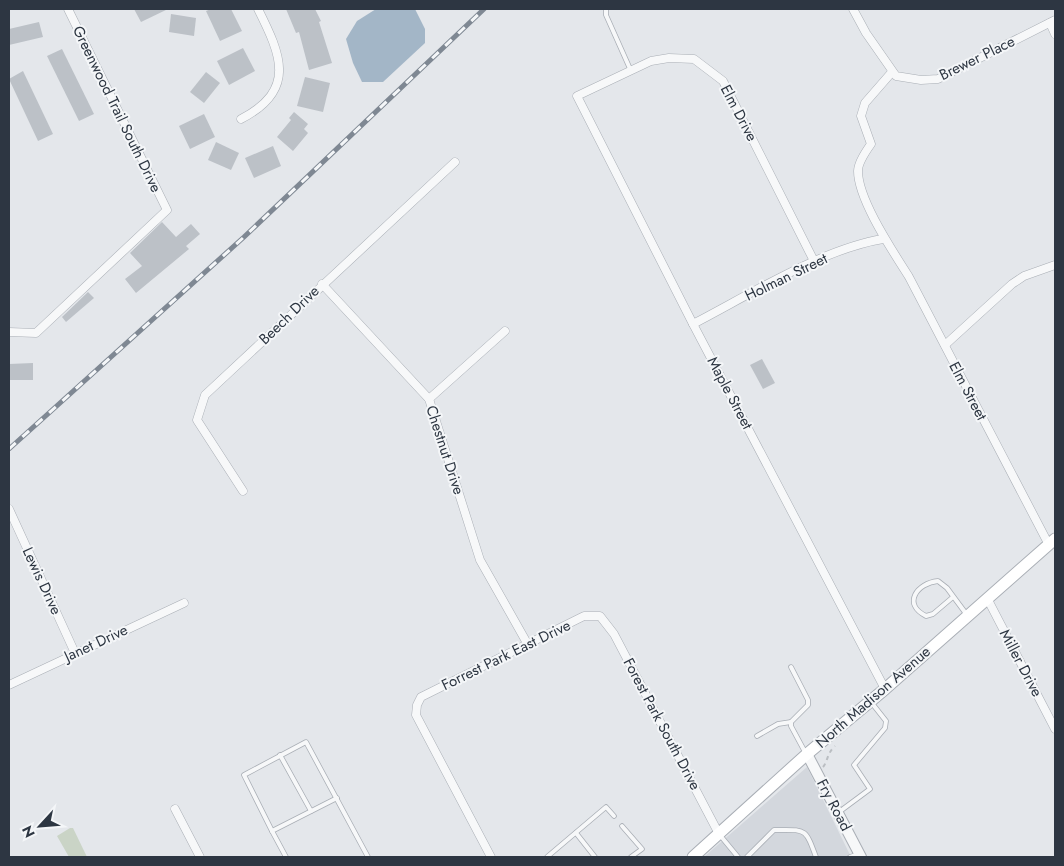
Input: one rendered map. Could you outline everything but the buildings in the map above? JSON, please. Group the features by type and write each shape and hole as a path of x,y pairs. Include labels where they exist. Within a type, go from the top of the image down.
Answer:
{"main road":[{"name":"North Madison Avenue","path":"693,857 807,754 885,689 1052,542"}],"street":[{"name":"Greenwood Trail South Drive","path":"9,332 36,332 167,210 68,9"},
{"path":"241,119 259,110 278,87 279,56 258,9"},
{"path":"853,9 866,33 894,74"},
{"path":"1053,22 1055,34"},
{"name":"Brewer Place","path":"894,74 921,80 938,79 1053,22"},
{"name":"Elm Drive","path":"577,96 651,61 669,58 694,60 723,81 814,261"},
{"name":"Elm Street","path":"894,74 865,103 861,116 870,144 858,170 860,183 883,239 909,278 1052,542"},
{"name":"Maple Street","path":"577,96 693,324 885,689"},
{"name":"Beech Drive","path":"243,491 197,420 205,395 455,162"},
{"name":"Holman Street","path":"693,324 814,261 860,243 883,239"},
{"path":"945,346 1012,284 1024,276 1055,265"},
{"name":"Chestnut Drive","path":"322,284 429,399 480,560 527,643"},
{"path":"429,399 505,331"},
{"name":"Lewis Drive","path":"9,509 75,653"},
{"name":"Miller Drive","path":"987,598 1055,728"},
{"name":"Janet Drive","path":"9,686 75,653 184,603"},
{"name":"Forrest Park East Drive","path":"491,857 416,715 417,705 421,697 527,643 584,616 600,616"},
{"name":"Forest Park South Drive","path":"600,616 614,634 719,834"},
{"name":"Fry Road","path":"807,754 838,813 857,856"},
{"path":"176,809 200,857"}],"lane":[{"path":"606,9 606,15 631,71"},
{"path":"954,597 933,614 926,616 922,615 913,600 914,594 920,588 938,581 954,597 967,615"},
{"path":"757,736 778,724 791,722 805,709 808,700 791,667"},
{"path":"838,813 870,789 854,765 885,728 886,721 870,701"},
{"path":"791,722 791,726 807,754"},
{"path":"286,857 244,774 306,742 368,857"},
{"path":"280,755 310,812"},
{"path":"272,831 337,798"},
{"path":"547,857 606,807 614,816"},
{"path":"622,826 642,849 631,857"},
{"path":"747,857 774,830 801,830 808,835 816,857"},
{"path":"576,833 595,857"},
{"path":"719,834 738,857"}],"shaded area":[{"path":"807,767 851,857 704,857"}],"green space":[{"path":"73,828 87,857 69,857 57,836"}],"water":[{"path":"376,9 415,9 425,29 425,43 383,82 362,82 353,63 346,39 357,21"}],"railway":[{"path":"9,449 244,237 484,9"}]}
